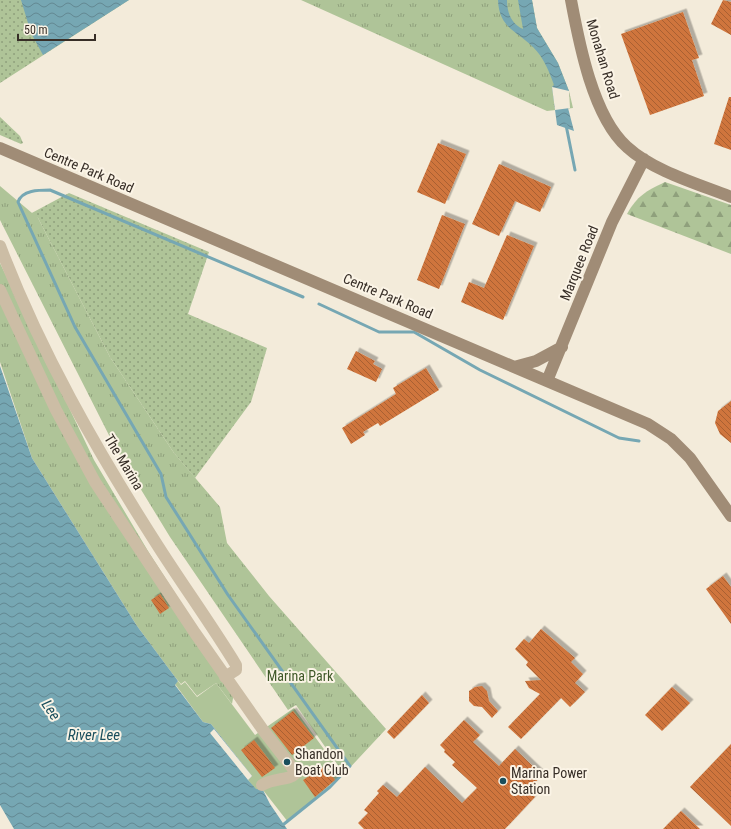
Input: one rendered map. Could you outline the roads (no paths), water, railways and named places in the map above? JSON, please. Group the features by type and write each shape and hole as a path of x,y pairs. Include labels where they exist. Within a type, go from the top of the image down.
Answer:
{"street":[{"name":"Monahan Road","path":"571,0 582,53 601,107 614,131 623,143 644,159 682,177 731,197"},
{"name":"Centre Park Road","path":"0,148 648,424 671,439 690,458 731,516"},
{"name":"Marquee Road","path":"547,381 612,222 644,159"},
{"name":"The Marina","path":"0,246 31,320 82,420 156,543 236,665 236,670 225,677"},
{"path":"0,290 50,397 95,482 225,677 294,770 295,774 293,777 271,780 262,785"},
{"path":"514,367 536,362 562,347"}],"water":[{"path":"21,0 129,0 43,55 31,33"},
{"path":"498,0 507,0 510,17 515,24 523,29 518,0 532,0 537,28 558,63 569,91 568,108 574,131 557,125 552,87 554,85 548,70 543,60 533,47 505,23 499,9"},
{"name":"River Lee","path":"0,366 32,458 137,626 178,681 175,685 203,722 211,724 252,776 248,780 256,789 263,790 270,804 287,829 14,829 0,805"}],"waterway":[{"path":"566,125 575,170"},
{"path":"284,824 330,787 350,766 228,595 166,497 161,474 75,327 18,202 20,198 27,193 50,190 303,297"},
{"path":"319,304 379,332 414,332 480,370 619,438 639,441"}],"place":[{"name":"Shandon Boat Club","path":"287,762"},
{"name":"Marina Power Station","path":"503,781"}],"park label":[{"name":"Marina Park","path":"300,676"}],"water label":[{"name":"Lee","path":"51,710"}]}
